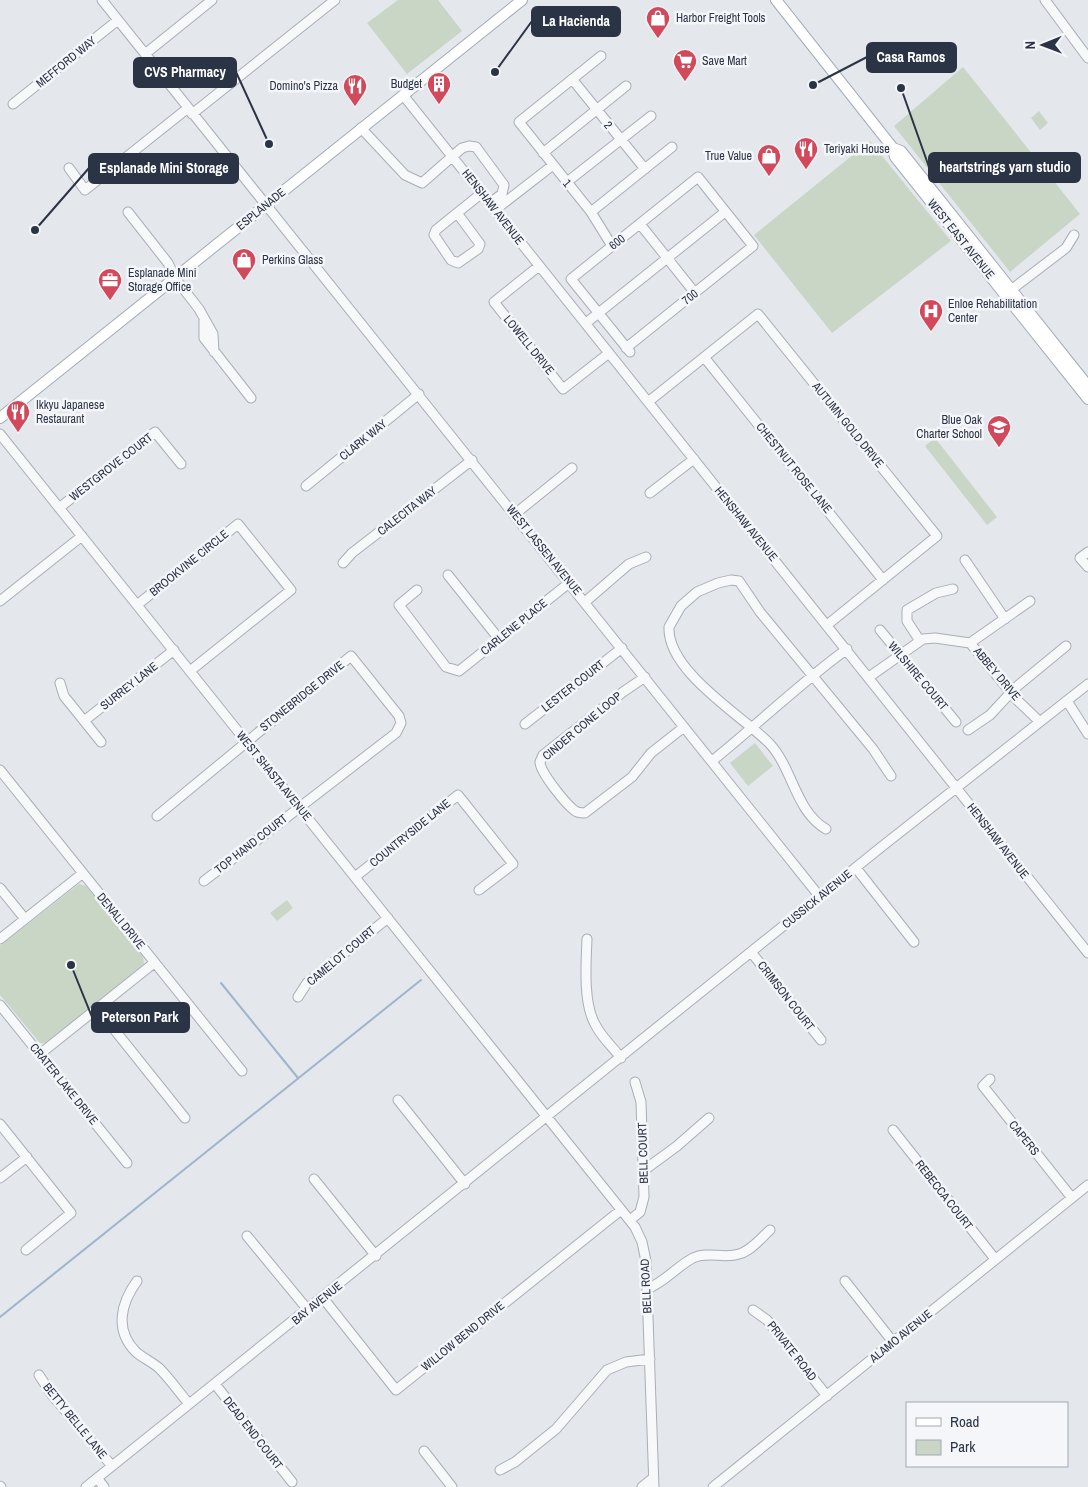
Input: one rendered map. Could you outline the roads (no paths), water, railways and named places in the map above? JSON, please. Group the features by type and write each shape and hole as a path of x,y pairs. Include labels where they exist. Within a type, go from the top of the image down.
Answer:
{"main road":[{"name":"ESPLANADE","path":"0,418 522,0"},
{"name":"WEST EAST AVENUE","path":"776,0 893,148 895,157 1088,386"},
{"name":"WEST EAST AVENUE","path":"1008,293 1088,399"}],"street":[{"name":"WEST LASSEN AVENUE","path":"102,0 820,897"},
{"path":"145,54 212,0"},
{"path":"69,168 85,190 335,0"},
{"path":"1045,0 1088,58"},
{"name":"MEFFORD WAY","path":"13,104 118,20"},
{"path":"572,79 601,56"},
{"name":"2","path":"572,79 644,169"},
{"name":"1","path":"572,79 519,122 591,212 612,246"},
{"path":"543,153 626,86"},
{"name":"HENSHAW AVENUE","path":"403,95 1088,953"},
{"path":"567,182 651,116"},
{"path":"361,128 405,175 422,182 467,146 476,147 502,180 503,191 492,207"},
{"path":"591,212 672,147"},
{"path":"492,207 553,165"},
{"name":"600","path":"628,350 571,279 698,177 725,212"},
{"path":"457,213 480,244 478,249 458,263 451,260 434,235 436,230 457,213 482,193"},
{"path":"128,212 168,263 175,278 200,309 214,352 251,398"},
{"path":"586,323 725,212"},
{"name":"700","path":"628,350 753,246 725,212"},
{"path":"640,224 695,293"},
{"path":"1008,293 1066,248 1074,235"},
{"name":"LOWELL DRIVE","path":"540,266 494,302 564,389 609,352"},
{"name":"AUTUMN GOLD DRIVE","path":"648,402 758,314 937,536 827,625"},
{"name":"CHESTNUT ROSE LANE","path":"704,357 883,580"},
{"name":"CLARK WAY","path":"306,486 419,394"},
{"name":"WESTGROVE COURT","path":"59,508 155,432 181,464"},
{"name":"WEST SHASTA AVENUE","path":"0,434 548,1117"},
{"path":"650,493 694,459"},
{"name":"CALECITA WAY","path":"343,563 352,553 472,460"},
{"path":"514,514 572,468"},
{"name":"BROOKVINE CIRCLE","path":"137,605 238,524 264,556 291,590 190,671"},
{"path":"0,601 82,536"},
{"path":"1088,552 1080,558 1088,567"},
{"path":"585,602 632,562 646,557"},
{"path":"965,560 1004,619"},
{"path":"448,575 499,639"},
{"path":"826,829 817,822 803,804 774,749 753,728 710,695 676,652 668,627 686,601 714,584 731,580 738,581 760,612 873,750 891,776"},
{"name":"CARLENE PLACE","path":"417,590 399,605 446,667 459,671 569,583"},
{"path":"869,677 920,641 908,625 905,615 907,610 936,593 953,589"},
{"path":"970,643 1030,601"},
{"name":"WILSHIRE COURT","path":"880,630 956,722"},
{"name":"ABBEY DRIVE","path":"920,641 935,638 970,643 1011,693 1040,722"},
{"path":"968,730 990,715 1011,693 1066,646"},
{"name":"LESTER COURT","path":"525,724 622,648"},
{"path":"712,762 753,728 761,718 847,649"},
{"name":"SURREY LANE","path":"84,722 174,650"},
{"name":"STONEBRIDGE DRIVE","path":"247,742 351,656 399,716 401,722"},
{"name":"CINDER CONE LOOP","path":"645,678 622,692 544,755 540,762 542,772 571,808 578,813 585,813 632,777 651,753 684,726"},
{"path":"60,683 64,696 101,742"},
{"name":"CUSSICK AVENUE","path":"548,1117 856,868 1088,684"},
{"path":"1067,701 1088,734"},
{"path":"299,807 396,733 401,722 412,721"},
{"path":"157,816 247,742"},
{"name":"DENALI DRIVE","path":"0,770 242,1071"},
{"name":"COUNTRYSIDE LANE","path":"355,877 458,795 513,864 479,890"},
{"name":"TOP HAND COURT","path":"204,881 299,807"},
{"path":"856,868 914,942"},
{"path":"0,939 83,873"},
{"path":"0,888 25,919"},
{"name":"CAMELOT COURT","path":"298,997 307,983 388,918"},
{"path":"588,939 586,979 592,1016 597,1028 622,1058"},
{"name":"CRIMSON COURT","path":"752,952 821,1040"},
{"path":"40,1054 154,962"},
{"name":"CRATER LAKE DRIVE","path":"0,1005 127,1164"},
{"path":"96,1008 185,1118"},
{"name":"CAPERS","path":"990,1079 983,1086 1072,1198"},
{"name":"BELL COURT","path":"630,1220 638,1214 643,1206 641,1102 635,1082"},
{"path":"398,1100 465,1184"},
{"name":"BAY AVENUE","path":"86,1487 548,1117"},
{"name":"BELL ROAD","path":"548,1117 630,1220 638,1232 643,1246 647,1289 654,1482"},
{"path":"643,1171 677,1146 709,1118"},
{"path":"0,1124 71,1213 26,1250"},
{"name":"REBECCA COURT","path":"893,1130 995,1260"},
{"path":"0,1178 27,1157"},
{"path":"314,1180 376,1256"},
{"name":"ALAMO AVENUE","path":"713,1487 1088,1185"},
{"name":"WILLOW BEND DRIVE","path":"323,1298 396,1390 621,1210"},
{"path":"647,1289 660,1284 697,1256 741,1254 770,1230"},
{"path":"248,1236 308,1310"},
{"path":"137,1281 127,1297 123,1308 122,1321 125,1335 136,1351 158,1367 189,1404"},
{"path":"845,1281 893,1342"},
{"name":"PRIVATE ROAD","path":"753,1310 768,1320 827,1396"},
{"path":"500,1470 515,1462 556,1429 607,1370 626,1362 650,1359"},
{"name":"BETTY BELLE LANE","path":"39,1375 52,1395 112,1466"},
{"name":"DEAD END COURT","path":"215,1384 292,1482"},
{"path":"424,1451 452,1487"},
{"path":"97,1478 104,1487"},
{"path":"642,1487 654,1482"}],"waterway":[{"path":"0,1317 421,980"},
{"path":"221,983 298,1078"}],"place":[{"name":"Harbor Freight Tools","path":"658,39"},
{"name":"La Hacienda","path":"495,72"},
{"name":"Save Mart","path":"685,82"},
{"name":"Casa Ramos","path":"813,85"},
{"name":"heartstrings yarn studio","path":"901,88"},
{"name":"Budget","path":"439,105"},
{"name":"Domino's Pizza","path":"355,107"},
{"name":"CVS Pharmacy","path":"269,144"},
{"name":"Teriyaki House","path":"806,170"},
{"name":"True Value","path":"769,177"},
{"name":"Esplanade Mini Storage","path":"35,230"},
{"name":"Perkins Glass","path":"244,281"},
{"name":"Esplanade Mini Storage Office","path":"110,301"},
{"name":"Enloe Rehabilitation Center","path":"931,332"},
{"name":"Ikkyu Japanese Restaurant","path":"18,433"},
{"name":"Blue Oak Charter School","path":"999,448"},
{"name":"Peterson Park","path":"71,965"}]}
